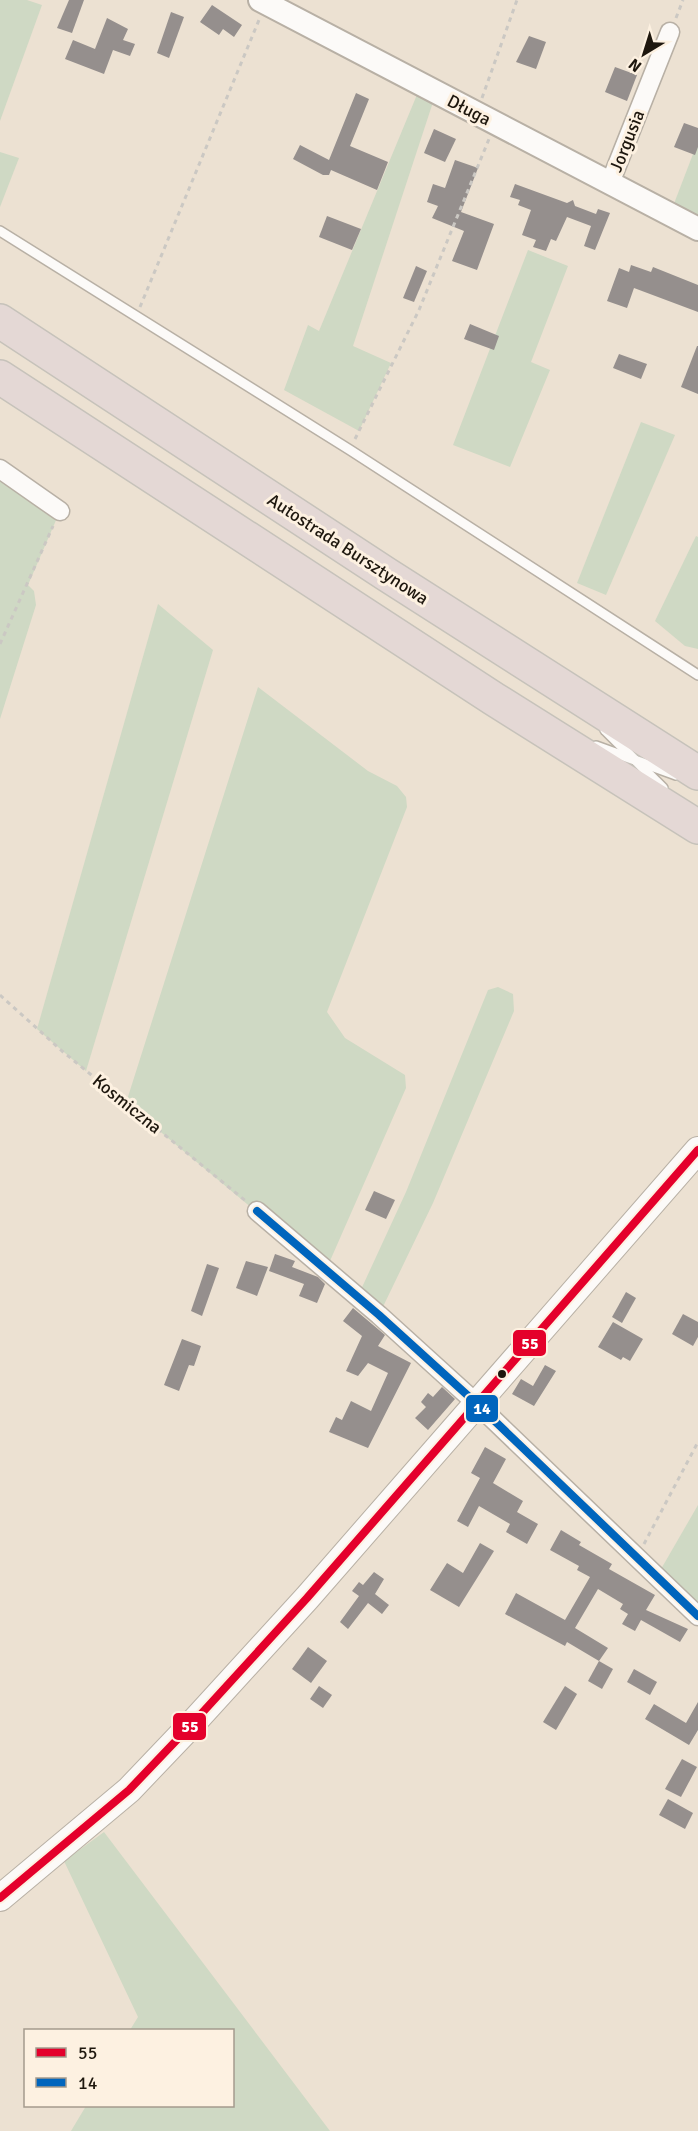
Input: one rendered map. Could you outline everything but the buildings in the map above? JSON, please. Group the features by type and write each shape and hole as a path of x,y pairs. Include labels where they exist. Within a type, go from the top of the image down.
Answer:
{"highway":[{"name":"Autostrada Bursztynowa","path":"0,321 698,773"},
{"path":"0,376 698,828"}],"main road":[{"path":"0,1898 129,1790 307,1598 697,1151"}],"street":[{"name":"Długa","path":"264,1 688,224"},
{"name":"Jorgusia","path":"610,183 670,32"},
{"path":"0,469 60,511"},
{"path":"257,1210 379,1315 476,1403 698,1616"}],"lane":[{"path":"0,231 350,450 698,675"},
{"path":"558,684 589,715"},
{"path":"597,723 698,823"},
{"path":"535,724 579,740"},
{"path":"590,744 698,783"}],"path":[{"path":"350,450 419,310 485,118 517,0"},
{"path":"136,317 264,1"},
{"path":"0,644 60,511"},
{"name":"Kosmiczna","path":"0,995 62,1051 257,1210"},
{"path":"637,1557 698,1442"}],"green space":[{"path":"0,0 27,0 42,5 0,121"},
{"path":"421,85 436,93 353,346 391,363 359,431 284,390 308,325 319,331"},
{"path":"698,141 698,229 670,214"},
{"path":"0,152 19,158 0,207"},
{"path":"528,250 568,266 531,362 550,370 510,467 453,445"},
{"path":"641,422 675,435 606,595 577,583"},
{"path":"0,469 60,511 28,585 34,591 36,605 0,719"},
{"path":"696,536 698,537 698,649 685,646 655,621"},
{"path":"158,604 213,650 86,1071 37,1029"},
{"path":"258,687 368,771 397,786 406,797 407,807 327,1012 345,1038 405,1075 406,1088 326,1270 126,1103"},
{"path":"498,987 513,994 514,1011 433,1203 379,1315 358,1296 406,1192 488,990"},
{"path":"698,1505 698,1600 692,1611 657,1576"},
{"path":"104,1832 330,2131 71,2131 85,2107 234,2107 234,2029 131,2029 138,2017 64,1861"}],"transit line":[{"name":"55","path":"0,1898 129,1790 191,1725 307,1598 698,1150"},
{"name":"14","path":"257,1211 379,1315 476,1403 698,1616"}]}
